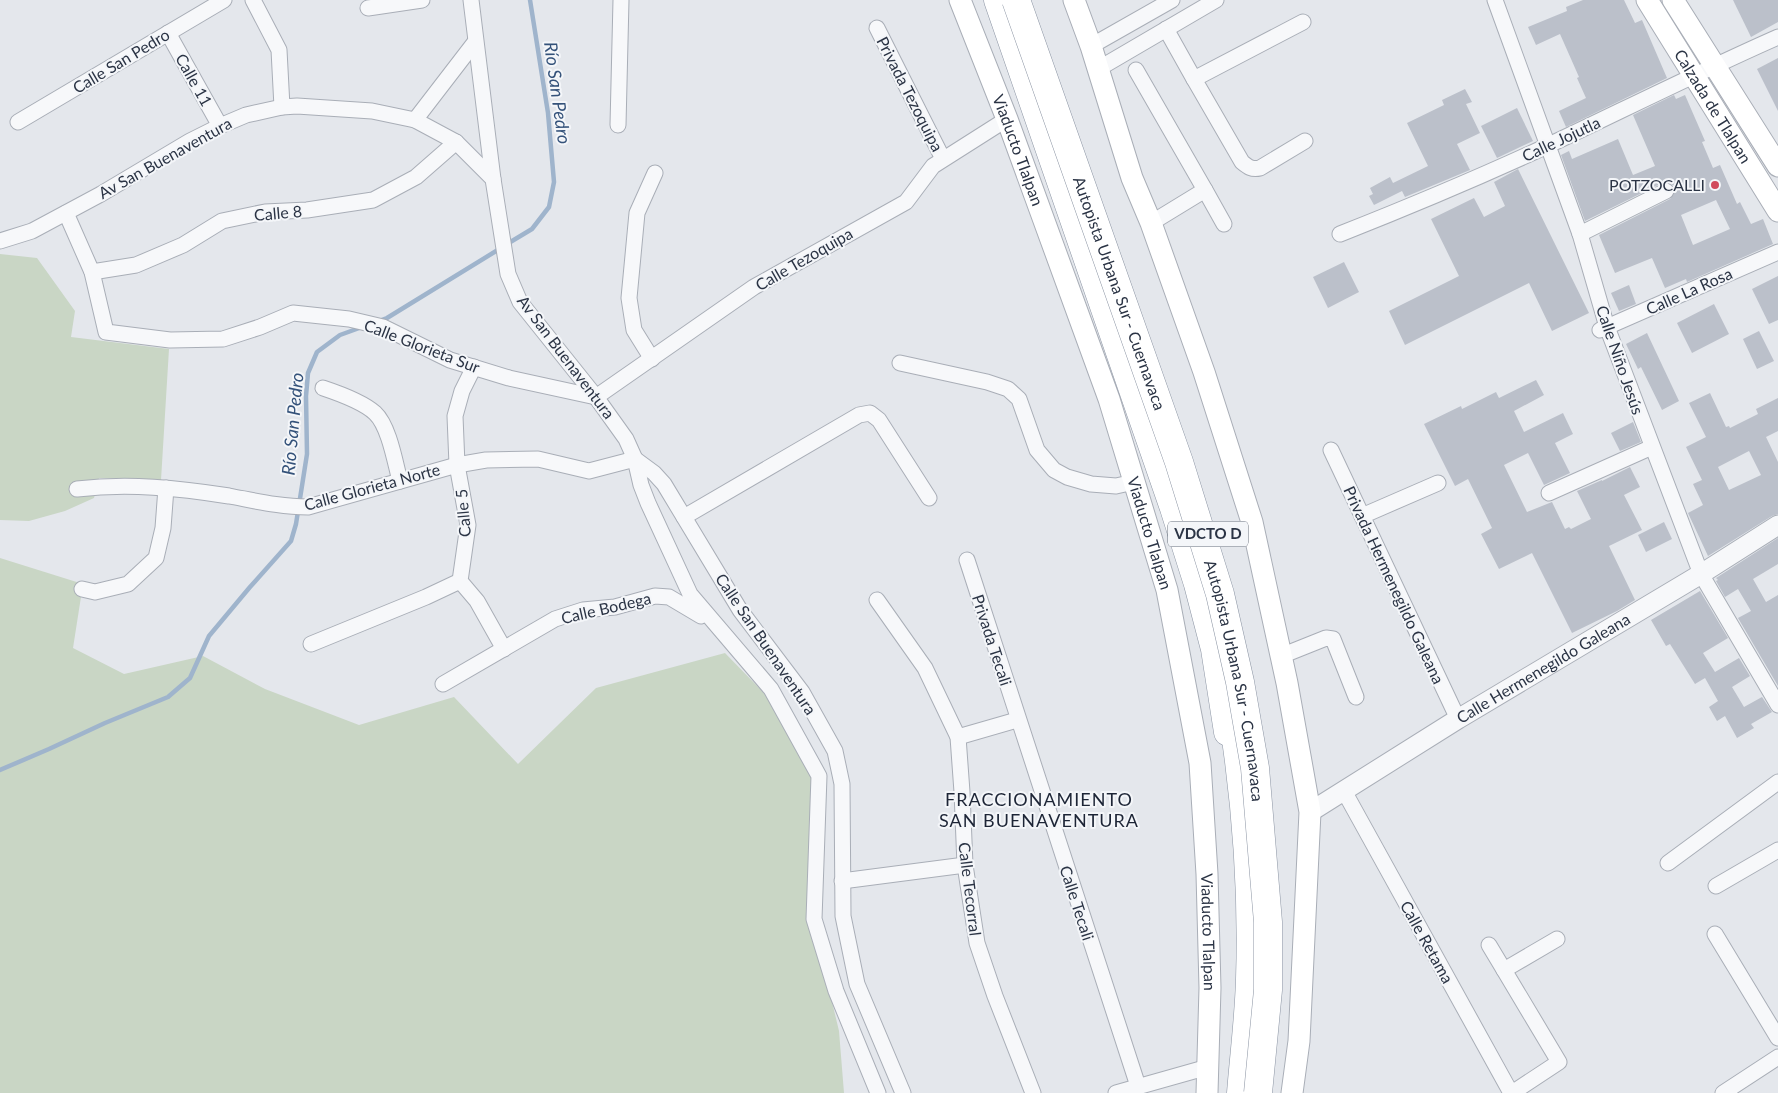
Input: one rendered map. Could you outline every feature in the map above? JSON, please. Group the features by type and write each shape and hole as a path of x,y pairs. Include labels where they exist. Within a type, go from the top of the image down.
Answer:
{"highway":[{"name":"Viaducto Tlalpan","path":"998,0 1174,508 1198,584 1215,648 1237,789 1243,847 1243,1005 1235,1093"},
{"name":"Autopista Urbana Sur - Cuernavaca","path":"1004,0 1167,462 1208,592 1228,684 1248,845 1251,914 1250,981 1241,1093"},
{"name":"Autopista Urbana Sur - Cuernavaca","path":"1016,0 1179,462 1220,594 1240,682 1254,768 1268,922 1268,990 1258,1093"},
{"name":"VDCTO D","path":"1022,0 1198,496 1225,593 1246,690 1262,777 1271,921 1265,1028 1258,1093"}],"main road":[{"name":"Viaducto Tlalpan","path":"960,0 1007,119 1109,399 1167,590 1200,763 1207,874 1210,988 1207,1093"},
{"path":"1074,0 1091,46 1132,178 1204,372 1252,522 1281,656 1310,812 1299,1041 1292,1093"},
{"name":"Calzada de Tlalpan","path":"1647,0 1778,211"},
{"name":"Calzada de Tlalpan","path":"1673,0 1778,166"}],"street":[{"name":"Calle San Pedro","path":"18,122 224,0"},
{"path":"253,0 279,50 282,107"},
{"path":"368,8 422,0"},
{"path":"471,0 493,179"},
{"path":"618,125 621,0"},
{"path":"1091,46 1172,0"},
{"path":"1098,69 1216,0"},
{"name":"Calle Niño Jesús","path":"1495,0 1580,234 1604,329 1701,574 1778,705"},
{"path":"1194,79 1303,22"},
{"name":"Privada Tezoquipa","path":"877,28 943,159"},
{"path":"1166,29 1242,162 1248,167 1253,169 1260,168 1305,141"},
{"name":"Calle 11","path":"168,33 220,126"},
{"name":"Calle Jojutla","path":"1340,234 1431,198 1548,145 1714,65 1778,37"},
{"path":"415,120 475,42"},
{"path":"1136,70 1224,224"},
{"name":"Av San Buenaventura","path":"0,241 32,231 190,142 246,115 282,107 297,106 372,111 415,120 456,142 493,179 508,274 520,302 596,397 626,439"},
{"name":"Calle Tezoquipa","path":"596,397 754,287 906,202 933,166 1007,119"},
{"name":"Calle 8","path":"92,272 136,265 183,245 222,221 265,212 307,210 373,200 416,177 456,142"},
{"path":"652,359 634,330 629,298 637,214 655,173"},
{"path":"1150,223 1205,190"},
{"path":"1580,234 1666,191"},
{"name":"Calle Glorieta Sur","path":"66,213 92,272 106,332 170,340 223,339 260,327 293,313 349,319 383,327 450,360 509,378 596,397"},
{"name":"Calle La Rosa","path":"1604,329 1778,252"},
{"path":"900,363 987,382 1008,389 1019,399 1036,450 1054,470 1067,477 1091,484 1116,486 1134,482"},
{"name":"Calle 5","path":"460,580 468,525 457,464 456,416 462,391 474,367"},
{"path":"323,388 346,396 376,413 388,433 400,481"},
{"path":"684,517 859,415 870,413 879,420 930,498"},
{"name":"Calle San Buenaventura","path":"626,439 635,458 641,485 690,594 771,689 819,776 814,919 836,991 878,1093"},
{"path":"1549,493 1652,447"},
{"name":"Privada Hermenegildo Galeana","path":"1331,450 1458,719"},
{"name":"Calle Glorieta Norte","path":"77,489 109,485 166,488 229,496 288,508 308,508 457,464 486,460 538,459 589,471 635,458"},
{"name":"Calle San Buenaventura","path":"635,458 654,473 664,484 740,610 802,692 835,751 842,784 843,916 857,984 903,1093"},
{"path":"1362,516 1438,483"},
{"path":"82,589 95,592 128,584 156,558 163,528 166,488"},
{"name":"Calle Hermenegildo Galeana","path":"1310,812 1458,719 1778,526"},
{"name":"Privada Tecali","path":"967,560 1018,720"},
{"path":"312,644 426,597 460,580 477,601 504,649"},
{"name":"Calle Bodega","path":"443,684 555,618 583,610 616,607 655,596 669,597 681,602 717,626"},
{"path":"877,600 925,668 958,737 1018,720"},
{"path":"1281,656 1326,638 1333,639 1356,697"},
{"name":"Calle Tecali","path":"1018,720 1138,1086"},
{"name":"Calle Tecorral","path":"958,737 965,865 977,943 995,996 1034,1093"},
{"path":"1668,863 1778,782"},
{"name":"Calle Retama","path":"1344,791 1512,1093"},
{"path":"1716,886 1778,850"},
{"path":"842,881 965,865"},
{"path":"1715,934 1778,1038"},
{"path":"1504,970 1557,939"},
{"path":"1489,945 1559,1062 1512,1093"},
{"path":"1723,1093 1778,1057"},
{"path":"1116,1093 1208,1067"}],"green space":[{"path":"0,254 37,258 75,311 71,337 169,349 161,480 99,478 94,498 65,511 29,521 0,520"},
{"path":"0,558 83,584 73,648 124,674 203,656 265,689 359,725 454,697 518,764 596,688 725,653 766,695 819,792 822,960 839,1031 844,1093 0,1093"}],"building":[{"path":"1583,0 1624,0 1635,23 1642,20 1667,78 1566,127 1559,111 1586,98 1577,78 1579,77 1560,34 1536,45 1528,27 1567,11 1566,7"},
{"path":"1733,0 1778,0 1778,22 1751,37"},
{"path":"1778,58 1778,111 1757,69"},
{"path":"1465,89 1472,102 1466,104 1480,133 1457,144 1470,170 1405,197 1402,191 1374,205 1369,196 1373,194 1370,188 1390,177 1393,183 1428,166 1407,123 1444,105 1442,100"},
{"path":"1674,95 1676,99 1685,95 1705,141 1702,142 1713,168 1720,165 1737,204 1740,202 1751,224 1763,219 1773,244 1687,282 1686,279 1665,288 1652,258 1615,273 1599,235 1670,199 1675,192 1674,186 1667,182 1662,183 1585,221 1561,155 1569,151 1572,159 1618,139 1633,175 1655,166 1633,115","holes":["1716,200 1730,229 1693,245 1681,215"]},
{"path":"1517,108 1533,141 1497,158 1481,126"},
{"path":"1518,169 1589,313 1552,331 1529,283 1405,345 1389,311 1459,276 1431,219 1474,198 1484,217 1505,206 1494,182"},
{"path":"1344,262 1359,292 1328,308 1313,277"},
{"path":"1778,276 1778,320 1769,324 1752,289"},
{"path":"1629,285 1636,304 1619,311 1611,293"},
{"path":"1714,304 1729,334 1692,353 1677,323"},
{"path":"1759,331 1774,361 1757,369 1743,339"},
{"path":"1647,333 1679,401 1662,410 1641,367 1638,369 1626,344"},
{"path":"1536,380 1544,395 1514,411 1524,432 1563,413 1573,434 1555,443 1570,473 1544,485 1528,453 1504,465 1527,512 1552,502 1565,529 1569,527 1571,529 1591,519 1577,491 1630,467 1640,487 1624,495 1642,530 1609,546 1635,600 1572,633 1532,553 1499,569 1481,534 1492,528 1468,479 1455,486 1424,424 1461,406 1462,409 1496,392 1499,398"},
{"path":"1710,393 1726,427 1729,426 1730,428 1758,414 1756,409 1778,398 1778,431 1766,437 1778,462 1778,514 1708,556 1688,513 1703,505 1693,484 1702,480 1686,447 1706,437 1689,403","holes":["1749,451 1761,475 1729,490 1718,467"]},
{"path":"1633,422 1641,442 1620,451 1611,433"},
{"path":"1664,522 1672,539 1646,552 1638,535"},
{"path":"1778,538 1778,564 1753,579 1766,602 1778,595 1778,686 1738,618 1751,611 1738,589 1725,597 1716,578"},
{"path":"1700,591 1728,638 1703,653 1715,672 1739,658 1750,676 1732,687 1744,707 1762,697 1772,712 1751,724 1754,728 1737,738 1725,716 1717,721 1709,707 1718,701 1705,678 1695,684 1670,644 1666,646 1651,620"}],"waterway":[{"name":"Río San Pedro","path":"507,244 532,229 549,207 554,182 548,113 530,0"},
{"name":"Río San Pedro","path":"379,321 387,318 501,248"},
{"name":"Río San Pedro","path":"0,770 168,697 190,678 209,636 291,541 296,524 307,454 306,396 308,373 317,352 340,335 362,327"}],"place":[{"name":"POTZOCALLI","path":"1715,185"}],"district":[{"name":"FRACCIONAMIENTO SAN BUENAVENTURA","path":"1039,810"}]}
